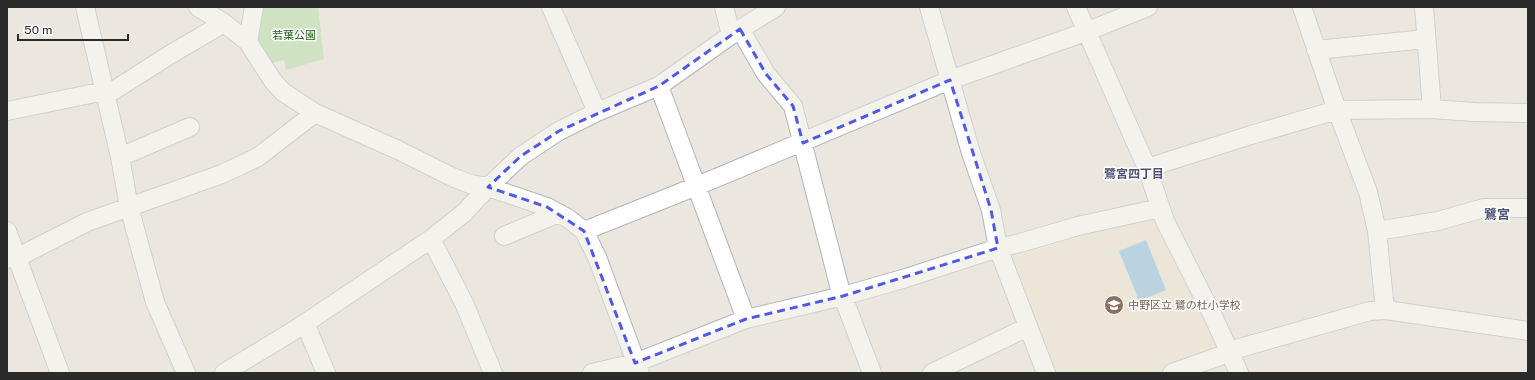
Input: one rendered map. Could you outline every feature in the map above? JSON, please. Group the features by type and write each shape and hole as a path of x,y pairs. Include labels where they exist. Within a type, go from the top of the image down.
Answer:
{"street":[{"path":"85,7 89,30 120,157 129,207 155,302 186,373"},
{"path":"198,7 224,23 248,42 272,81 283,92 315,113 398,150 452,177 470,184 488,187 547,207 569,219 584,231 597,257 638,368"},
{"path":"248,42 254,7"},
{"path":"551,7 596,112"},
{"path":"724,7 735,32 766,74 793,106 843,296 872,373"},
{"path":"224,373 305,323 431,239 464,213 488,187 521,156 559,131 596,112 659,86 735,32 776,7"},
{"path":"928,7 971,152 990,210 998,248 1046,373"},
{"path":"1076,7 1088,31 1147,168 1160,208 1239,373"},
{"path":"584,231 803,143 950,80 1088,31 1148,7"},
{"path":"1302,7 1337,110 1368,192 1377,231 1385,310"},
{"path":"1424,7 1432,110"},
{"path":"7,110 105,91 113,91 171,54 224,23"},
{"path":"1316,50 1426,39"},
{"path":"659,86 698,186 746,319"},
{"path":"1147,168 1251,134 1337,110 1432,110 1528,113"},
{"path":"11,257 24,254 87,222 222,174 258,157 315,113"},
{"path":"120,157 190,127"},
{"path":"592,373 638,368 746,319 843,296 906,278 998,248 1093,222 1160,208"},
{"path":"1377,231 1438,221 1484,208 1528,208"},
{"path":"504,236 559,213"},
{"path":"7,231 11,257 60,373"},
{"path":"431,239 464,303 494,373"},
{"path":"1172,373 1220,356 1229,351 1370,311 1385,310 1528,331"},
{"path":"305,323 326,373"},
{"path":"932,373 1028,327"}],"highlighted area":[{"path":"740,29 766,74 793,106 803,143 950,80 991,210 998,248 843,296 746,319 635,363 584,231 547,207 488,187 521,156 559,131 659,86"}],"shaded area":[{"name":"中野区立 鷺の杜小学校","path":"1158,216 1219,342 1216,350 1162,368 1164,373 1051,373 1008,264 1011,253 1081,231"}],"green space":[{"name":"若葉公園","path":"260,7 318,7 324,59 286,70 284,60 267,64 253,41"}],"water":[{"path":"1146,240 1166,290 1139,301 1119,251"}],"place":[{"name":"中野区立 鷺の杜小学校","path":"1114,305"}],"district":[{"name":"鷺宮四丁目","path":"1134,174"},
{"name":"鷺宮","path":"1497,214"}]}
